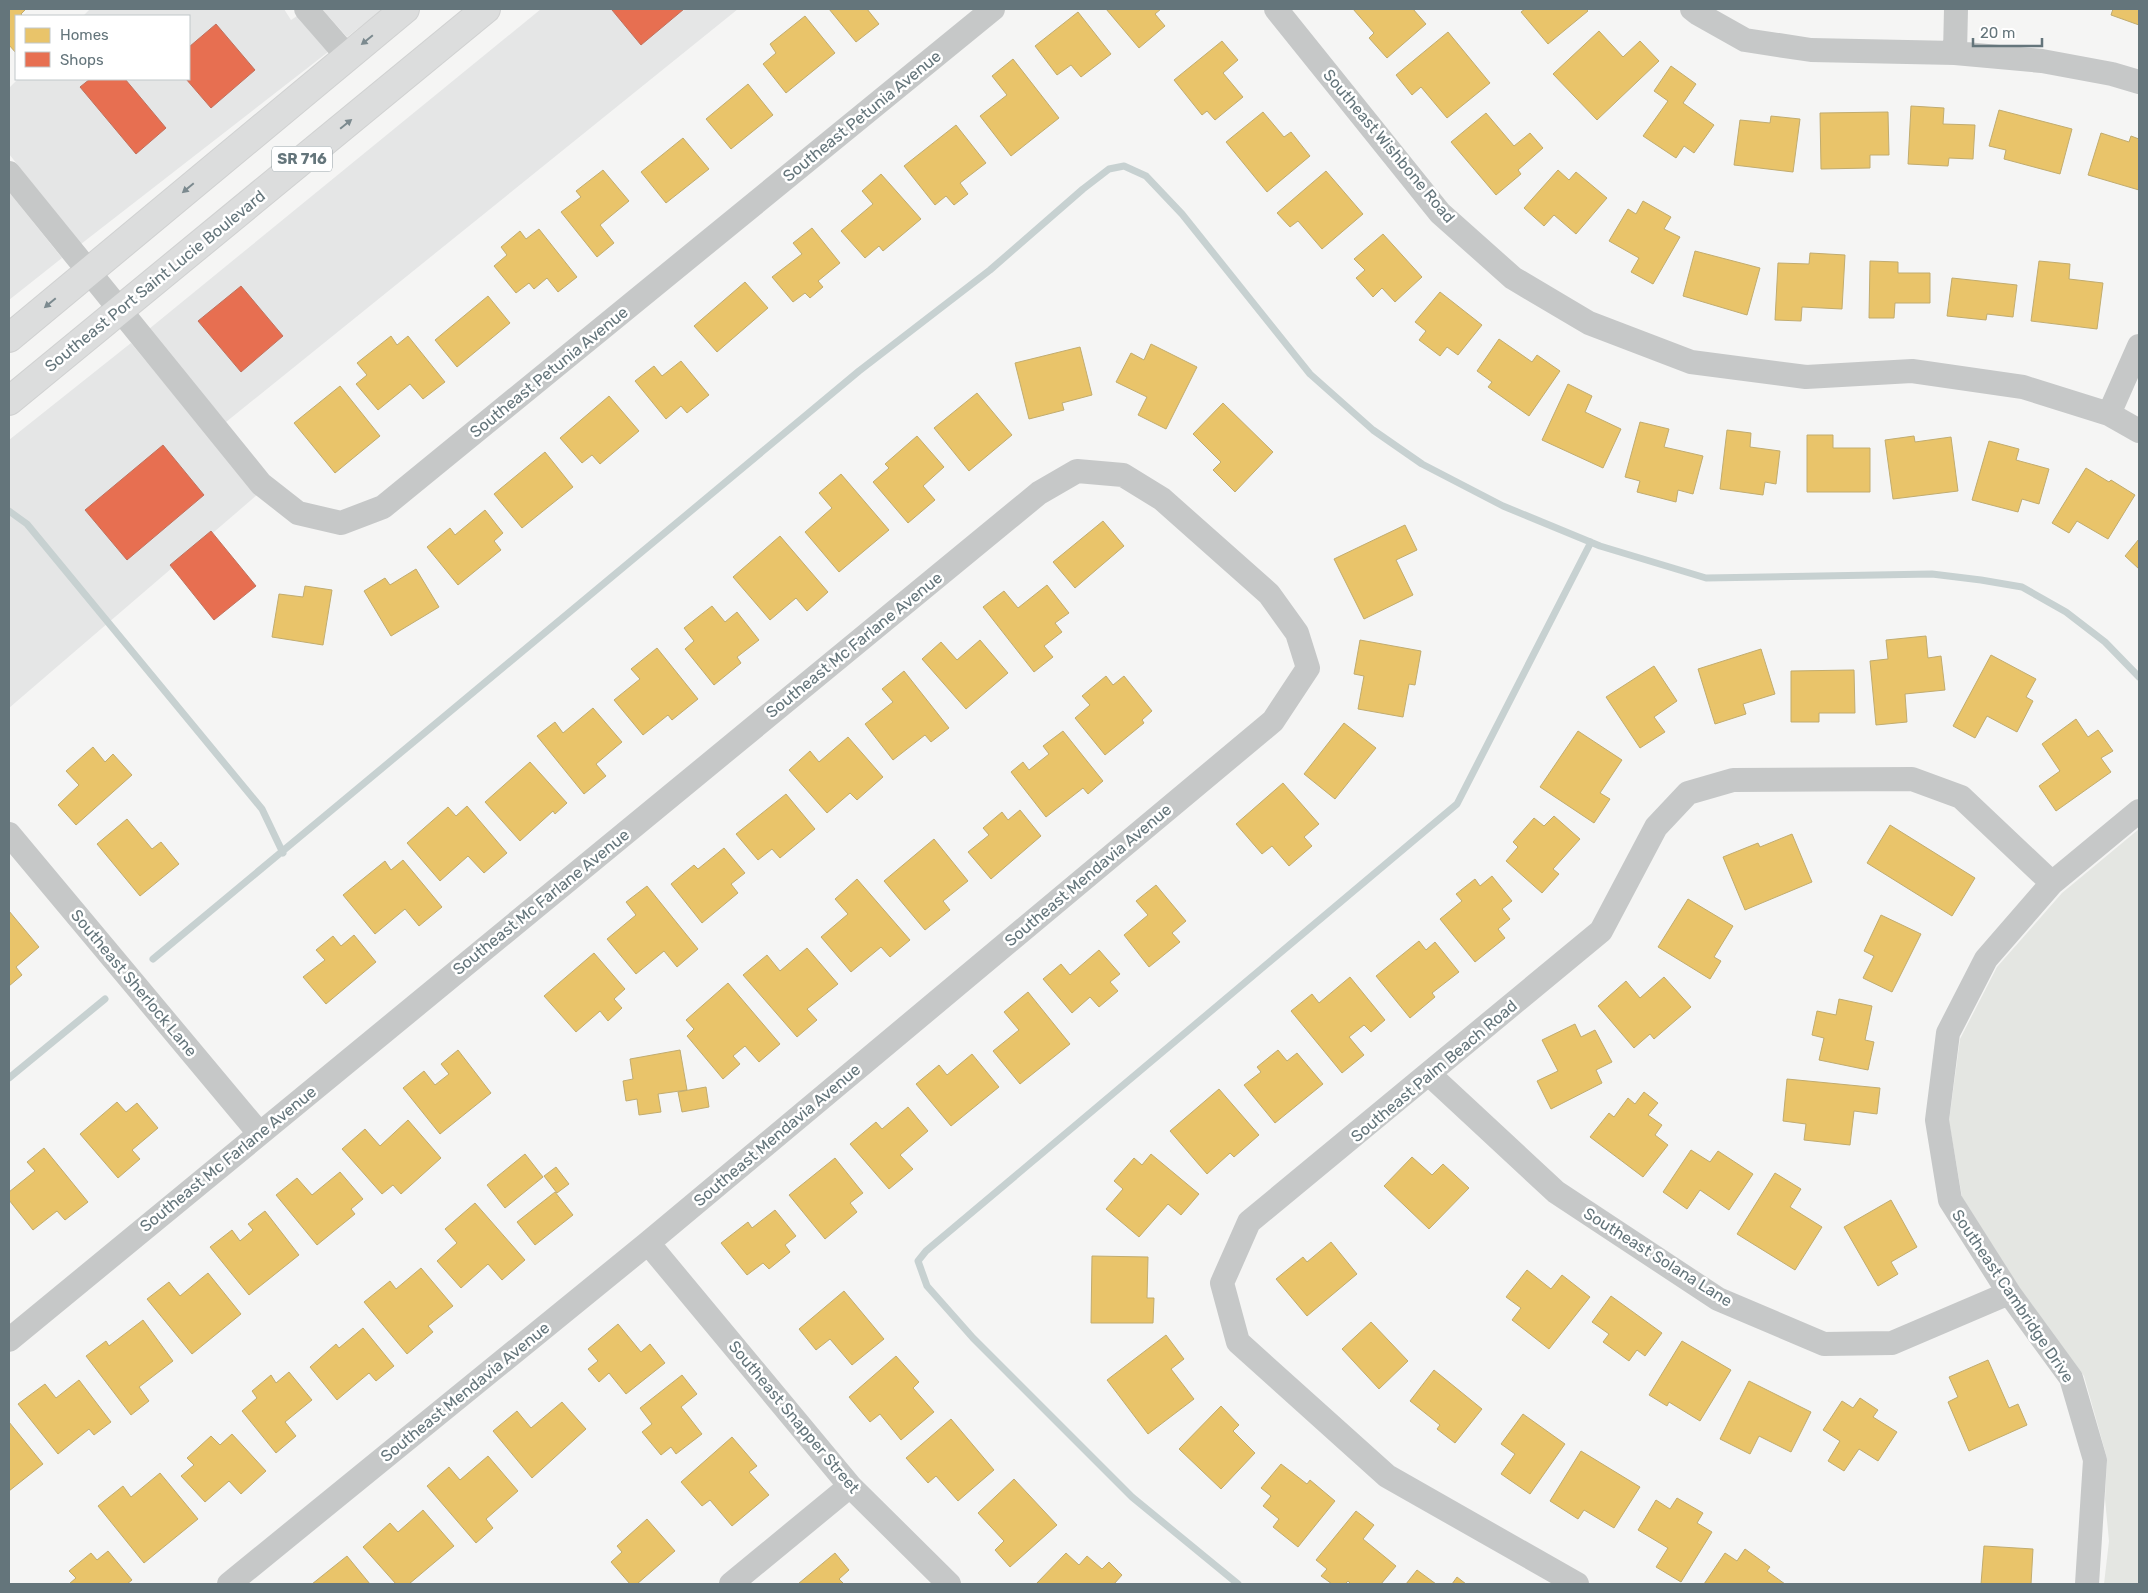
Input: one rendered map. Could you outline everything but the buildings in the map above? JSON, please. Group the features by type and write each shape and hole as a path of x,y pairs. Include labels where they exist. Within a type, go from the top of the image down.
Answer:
{"main road":[{"name":"SR 716","path":"9,338 405,9"},
{"name":"Southeast Port Saint Lucie Boulevard","path":"9,401 486,9"}],"street":[{"path":"306,9 347,56"},
{"name":"Southeast Petunia Avenue","path":"9,173 261,484 298,512 341,523 383,508 993,9"},
{"name":"Southeast Wishbone Road","path":"1276,9 1440,213 1513,278 1589,323 1691,362 1806,377 1912,371 2023,387 2109,414 2139,431"},
{"path":"1692,9 1745,40 1811,50 1955,53 2042,61 2112,74 2139,82"},
{"path":"1955,53 1956,9"},
{"path":"2109,414 2139,346"},
{"name":"Southeast Mc Farlane Avenue","path":"9,1340 1032,500 1077,471 1123,475 1162,499 1268,594 1297,633 1308,668"},
{"name":"Southeast Mendavia Avenue","path":"229,1584 648,1243 1273,721 1308,668"},
{"name":"Southeast Palm Beach Road","path":"1577,1584 1387,1476 1238,1342 1222,1283 1249,1222 1430,1075 1601,931 1656,827 1688,793 1733,780 1912,779 1961,797 2052,883"},
{"name":"Southeast Cambridge Drive","path":"2087,1584 2095,1460 2072,1378 2009,1293 1950,1200 1937,1120 1948,1034 1986,959 2052,883 2139,812"},
{"name":"Southeast Sherlock Lane","path":"9,834 259,1133"},
{"name":"Southeast Solana Lane","path":"1430,1075 1556,1192 1718,1299 1824,1344 1892,1343 2009,1293"},
{"name":"Southeast Snapper Street","path":"648,1243 850,1486 948,1584"},
{"path":"731,1584 850,1486"}],"shaded area":[{"path":"90,9 284,9 291,20 297,16 328,52 81,244 9,154 9,88 17,80 190,80 190,15 84,15"},
{"path":"322,9 383,9 347,37"},
{"path":"541,9 738,9 226,422 149,329"},
{"path":"9,192 62,258 9,300"},
{"path":"131,343 257,495 9,708 9,440"},
{"path":"2139,829 2139,1584 2104,1584 2109,1541 2105,1499 2107,1458 2084,1376 2019,1287 1962,1197 1949,1121 1960,1039 1997,967 2062,893"}],"waterway":[{"path":"153,959 859,371 990,270 1083,189 1109,169 1124,166 1146,176 1182,214 1310,374 1373,430 1422,464 1503,506 1600,546 1706,578 1932,574 2022,587 2066,612 2105,642 2139,677"},
{"path":"9,511 27,524 262,809 283,853"},
{"path":"1238,1584 1132,1497 973,1338 927,1286 918,1261 926,1251 1457,804 1591,542"},
{"path":"9,1078 105,999"}]}
